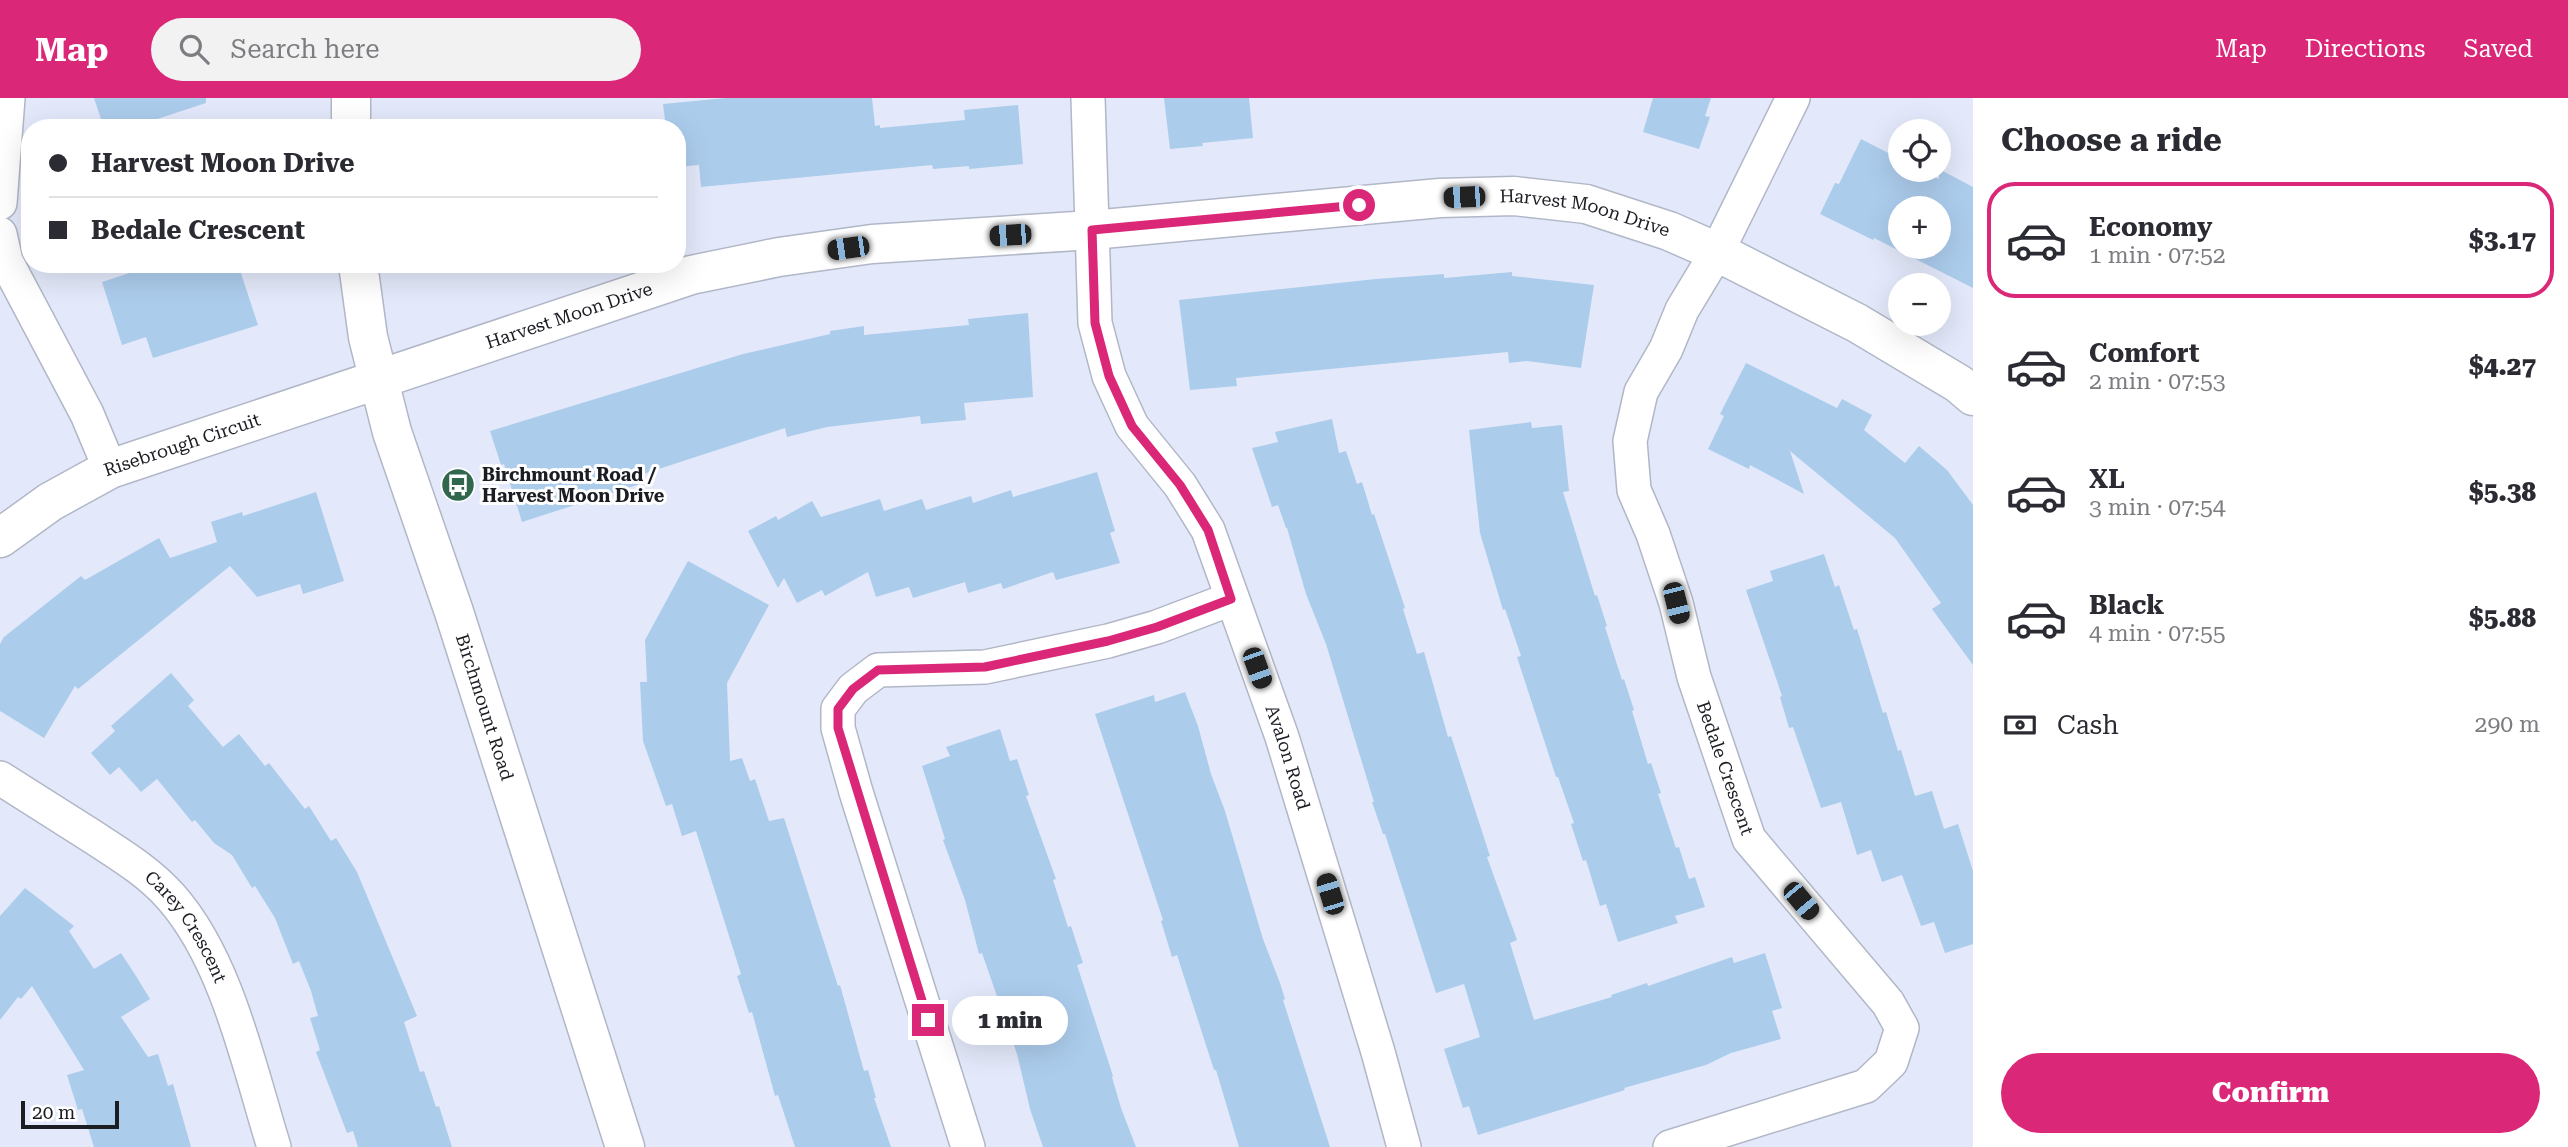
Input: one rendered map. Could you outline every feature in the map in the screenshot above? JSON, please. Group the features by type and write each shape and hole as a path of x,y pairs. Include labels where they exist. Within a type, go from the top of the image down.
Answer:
{"street":[{"path":"0,202 8,98"},
{"path":"351,98 351,119"},
{"name":"Avalon Road","path":"1088,98 1095,323 1109,376 1132,426 1180,485 1208,530 1282,737 1378,1052 1404,1147"},
{"path":"1717,252 1793,98"},
{"name":"Harvest Moon Drive","path":"378,380 691,275 779,257 872,244 1092,230 1440,198 1514,196 1586,204 1669,232 1717,252 1857,323 1959,384 1973,396"},
{"path":"0,234 6,261 87,414 110,469"},
{"name":"Bedale Crescent","path":"1670,1147 1866,1086 1891,1062 1902,1028 1888,1003 1749,839 1694,677 1676,603 1653,534 1634,490 1630,441 1641,392 1666,349 1682,310 1717,252"},
{"name":"Birchmount Road","path":"359,273 368,337 396,445 454,612 625,1147"},
{"name":"Risebrough Circuit","path":"0,538 50,502 110,469 378,380"},
{"path":"968,1147 849,766 838,728 838,709 853,689 878,670 985,667 1108,641 1157,627 1231,599"},
{"name":"Carey Crescent","path":"0,778 136,865 170,895 193,925 212,959 226,994 274,1147"}],"building":[{"path":"94,98 206,98 206,103 157,119 101,119"},
{"path":"726,98 872,98 875,126 880,125 880,128 965,120 964,110 1018,105 1023,164 969,169 969,166 933,169 932,165 701,187 699,165 686,166 686,119 665,119 663,104"},
{"path":"1164,98 1249,98 1253,138 1170,149"},
{"path":"1653,98 1711,98 1705,116 1710,117 1699,149 1643,132"},
{"path":"1861,139 1888,153 1888,182 1951,182 1951,175 1973,187 1973,288 1951,277 1951,273 1943,273 1916,259 1951,259 1951,196 1888,196 1888,245 1820,214 1835,183 1839,184"},
{"path":"1512,272 1512,276 1594,285 1581,368 1527,361 1509,363 1508,352 1236,378 1237,386 1190,390 1179,300 1376,279 1444,274 1444,278"},
{"path":"130,273 241,273 258,325 153,358 146,337 122,345 102,282"},
{"path":"1028,313 1033,397 964,403 966,420 921,424 920,416 827,427 787,437 785,428 637,476 640,484 522,522 504,464 501,465 490,431 743,354 830,334 830,331 864,326 864,335 969,325 968,319"},
{"path":"1746,363 1837,408 1842,399 1872,415 1864,430 1905,463 1919,446 1947,470 1973,505 1973,665 1932,609 1941,603 1895,538 1790,451 1804,494 1750,465 1749,469 1708,449 1724,416 1720,414"},
{"path":"1332,419 1339,453 1346,451 1357,484 1362,482 1372,515 1374,514 1417,654 1424,652 1448,737 1451,736 1490,856 1487,857 1517,940 1510,943 1534,1020 1612,997 1611,995 1647,983 1648,986 1732,957 1734,963 1765,953 1782,1008 1772,1011 1781,1039 1731,1053 1706,1065 1478,1135 1469,1106 1463,1108 1444,1049 1480,1037 1464,984 1436,993 1385,834 1372,802 1326,644 1306,594 1287,528 1278,505 1272,507 1252,448 1278,442 1275,432"},
{"path":"1531,422 1532,428 1562,425 1569,491 1563,492 1622,680 1624,679 1634,710 1632,711 1648,764 1651,763 1661,793 1658,794 1676,848 1679,847 1689,879 1695,877 1705,907 1675,916 1678,923 1618,942 1606,904 1600,906 1586,860 1583,861 1571,824 1574,823 1517,657 1521,656 1505,609 1503,610 1480,533 1469,430"},
{"path":"1097,472 1115,531 1110,533 1120,563 1056,580 1053,572 1003,589 1001,583 968,593 965,582 913,598 909,587 876,597 868,572 825,596 822,590 797,603 784,578 778,588 748,531 776,516 778,520 812,501 821,517 880,499 884,511 922,499 926,510 971,496 973,503 1011,490 1013,497"},
{"path":"316,492 344,581 303,594 300,584 257,597 230,566 78,689 75,686 44,738 0,711 0,644 4,637 81,576 85,580 159,538 170,558 217,542 211,522 242,512 243,516"},
{"path":"1824,554 1835,587 1839,585 1854,630 1857,629 1883,713 1886,712 1898,751 1901,750 1915,796 1932,791 1944,829 1958,824 1973,871 1973,944 1945,953 1934,922 1921,926 1902,875 1882,882 1871,850 1857,855 1841,802 1821,808 1793,727 1789,728 1780,697 1782,696 1746,590 1773,581 1770,571"},
{"path":"688,561 769,605 727,683 730,761 742,758 750,781 755,779 769,821 784,818 838,986 840,985 864,1071 868,1070 874,1098 891,1147 795,1147 778,1095 775,1096 752,1012 749,1013 737,976 741,974 696,831 682,836 672,804 666,806 643,741 640,682 647,682 645,640"},
{"path":"171,673 194,700 188,706 223,747 239,734 265,766 269,763 305,809 309,806 331,841 336,838 357,872 417,1016 404,1022 420,1072 424,1071 436,1107 439,1106 452,1147 358,1147 353,1131 347,1133 316,1052 320,1050 310,1018 318,1016 311,991 299,961 293,964 275,918 255,886 252,888 232,855 214,843 195,820 192,822 157,779 141,792 119,767 110,775 91,753 115,731 111,726"},
{"path":"1185,692 1225,811 1263,939 1280,983 1330,1147 1239,1147 1177,955 1172,957 1161,921 1163,920 1095,714 1154,695 1155,702"},
{"path":"1000,729 1010,761 1017,759 1029,795 1026,796 1056,879 1053,880 1068,927 1071,926 1083,963 1077,965 1121,1108 1136,1147 1043,1147 1030,1109 1017,1054 982,953 979,954 965,900 943,840 945,839 922,766 950,756 946,747"},
{"path":"25,888 74,926 69,931 94,969 121,953 136,976 150,999 121,1017 148,1057 158,1054 168,1086 173,1084 191,1147 94,1147 82,1109 78,1110 67,1075 84,1070 32,986 21,999 18,997 0,1020 0,916"}],"place":[{"name":"Birchmount Road / Harvest Moon Drive","path":"458,485"}],"route":[{"path":"928,1020 838,728 838,709 853,689 878,670 985,667 1108,641 1157,627 1231,599 1208,530 1180,485 1132,426 1109,376 1095,323 1092,230 1359,205"}]}
